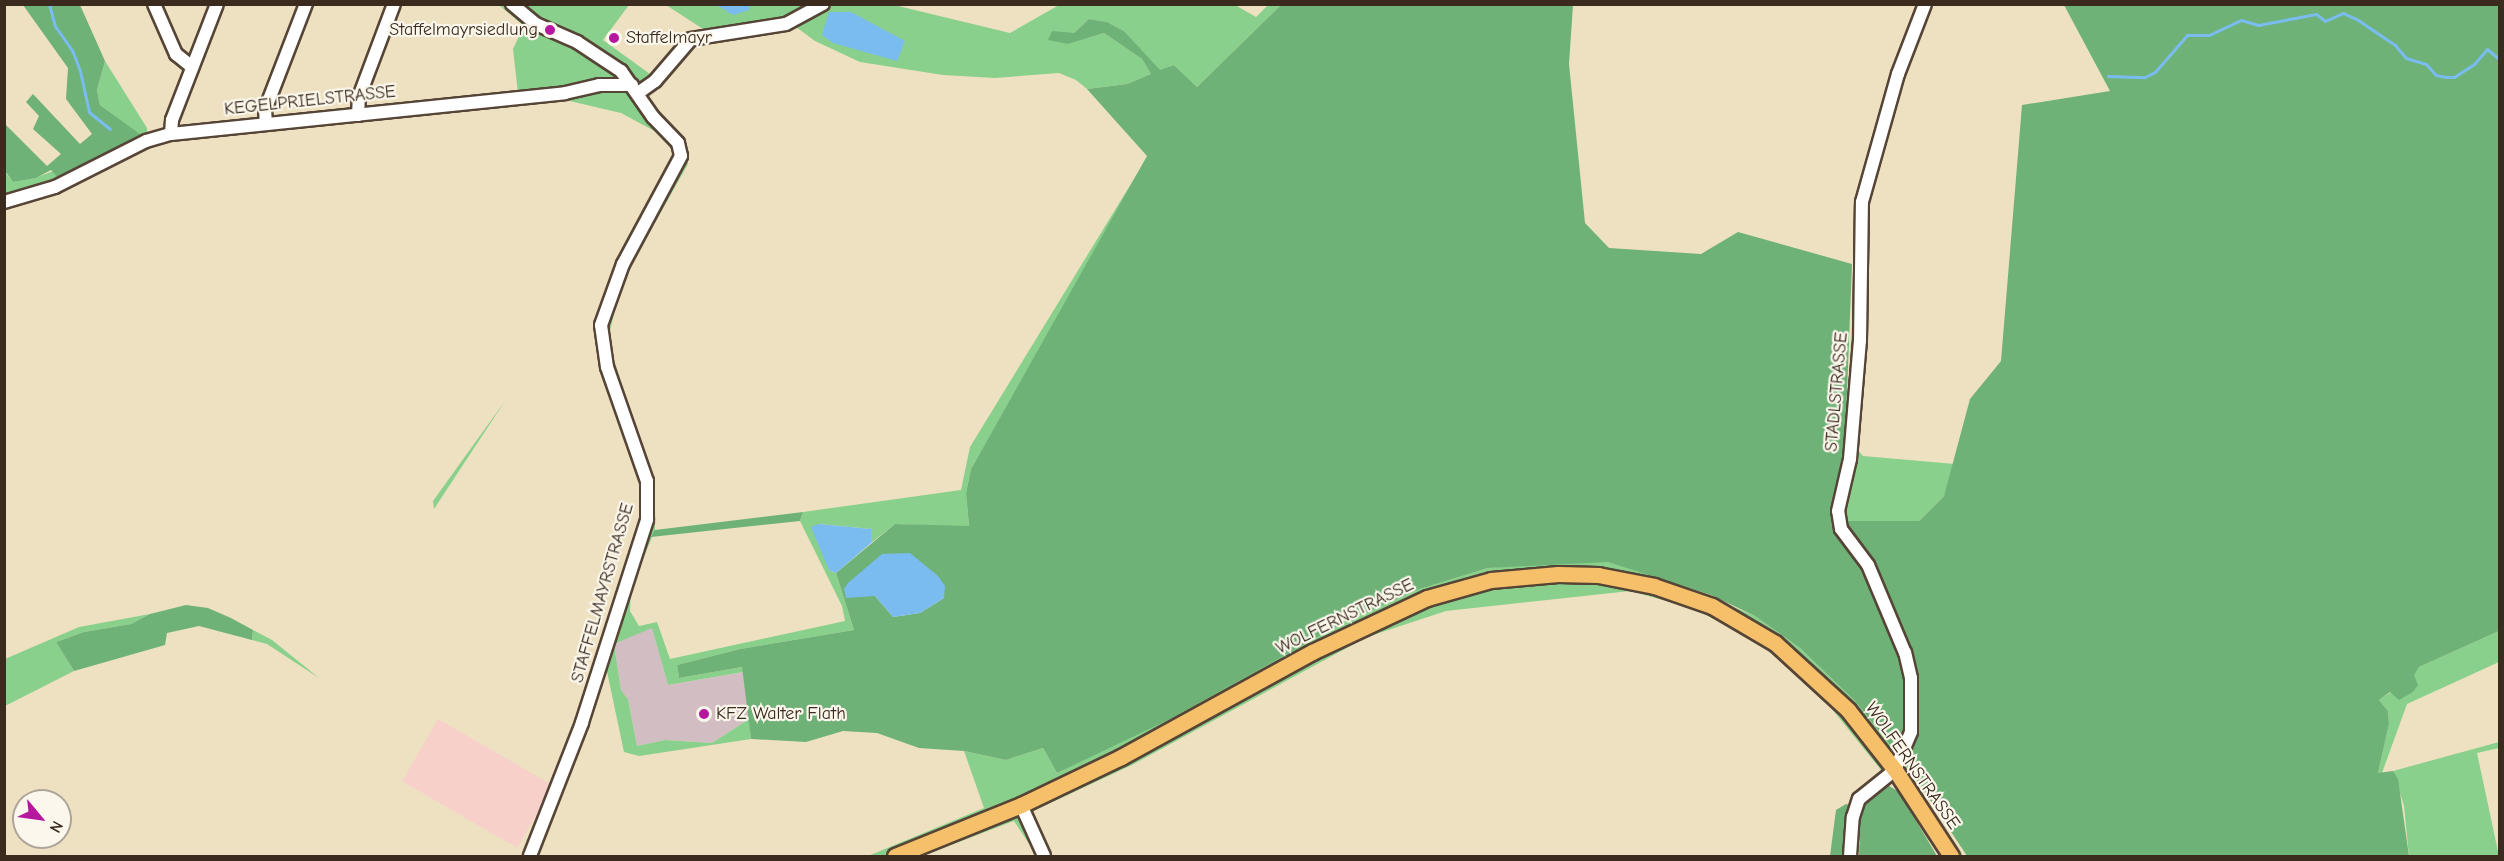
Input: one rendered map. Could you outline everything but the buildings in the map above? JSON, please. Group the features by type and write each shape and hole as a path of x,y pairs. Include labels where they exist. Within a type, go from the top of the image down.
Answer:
{"main road":[{"name":"WOLFERNSTRASSE","path":"895,856 1021,805 1140,747 1382,616 1462,586 1526,575 1625,579 1712,606 1746,624 1825,685 1895,770 1951,856"}],"street":[{"path":"154,4 176,54 192,67"},
{"path":"171,134 172,120 217,4"},
{"path":"266,124 265,110 306,4"},
{"path":"357,115 359,97 394,4"},
{"name":"STAFFELMAYRSTRASSE","path":"512,4 536,24 577,42 621,71 678,143 681,156 622,264 607,302 601,336 607,367 644,468 649,508 585,713 530,856"},
{"path":"635,89 655,81 691,39 786,24 823,4"},
{"name":"STADLSTRASSE","path":"1895,770 1911,732 1909,666 1868,565 1841,529 1838,511 1850,459 1860,341 1862,202 1898,74 1925,4"},
{"path":"598,85 608,70 603,60"},
{"name":"KEGELPRIELSTRASSE","path":"4,202 55,188 146,141 171,134 565,93 598,85 635,89"},
{"path":"1850,856 1853,817 1859,798 1895,770"},
{"path":"1021,805 1044,856"}],"shaded area":[{"path":"652,627 668,685 743,672 749,719 712,743 665,740 637,746 628,699 621,690 614,644"},
{"path":"438,719 553,785 517,848 402,781"}],"green space":[{"path":"23,5 80,5 105,61 97,90 100,105 144,137 59,179 51,170 36,178 13,182 5,171 4,123 47,166 61,154 33,129 39,116 26,102 33,94 80,144 92,134 66,99 68,68"},
{"path":"499,5 629,5 603,40 650,74 647,98 684,150 688,164 621,283 608,340 655,494 655,530 631,588 630,611 639,626 657,622 670,659 845,621 842,606 800,521 803,512 961,490 970,447 1148,156 971,469 966,493 969,527 895,524 871,543 871,529 819,524 829,570 836,573 854,630 740,649 677,665 679,678 742,667 743,672 668,685 652,628 614,644 621,690 628,699 637,746 665,740 712,743 749,719 751,739 639,756 624,752 606,667 538,852 641,522 641,482 600,359 596,335 599,313 619,256 672,165 674,153 660,134 621,113 561,99 519,102 513,49 524,26"},
{"path":"666,5 894,5 1010,33 1059,5 1235,5 1256,17 1268,5 1281,5 1197,87 1174,65 1160,71 1124,31 1107,22 1089,19 1074,33 1063,34 1067,44 1104,33 1142,59 1151,74 1127,84 1087,89 1076,80 1059,73 995,78 943,75 860,62 815,41 796,27 699,40 703,29"},
{"path":"1281,5 1573,5 1569,64 1585,223 1609,248 1701,254 1738,232 1852,264 1842,521 1919,521 1944,496 1970,399 2001,361 2022,105 2110,91 2064,5 2499,5 2499,631 2419,667 2414,675 2418,685 2413,692 2399,700 2390,692 2379,700 2388,711 2389,724 2378,773 2393,771 2398,779 2409,856 1967,856 1911,771 1855,701 1800,648 1755,616 1711,595 1608,562 1488,568 1420,589 1348,620 1168,720 1057,773 1043,748 1006,760 964,751 919,748 877,733 843,731 806,742 751,739 742,667 679,678 677,665 740,649 854,630 836,573 895,524 969,526 966,493 971,469 1147,156 1087,89 1127,84 1151,74 1142,59 1104,33 1068,44 1048,40 1052,31 1074,33 1089,19 1107,22 1124,31 1160,70 1174,65 1197,87","holes":["883,554 944,598 920,613 893,617 875,596 844,589"]},
{"path":"1921,5 1932,5 1908,61 1866,197 1866,323 1856,448 1863,456 1955,464 1944,496 1919,521 1841,521 1859,198 1900,53"},
{"path":"105,61 147,128 147,139 5,206 4,171 13,182 35,178 143,137 100,105 97,90"},
{"path":"505,401 434,509 433,501"},
{"path":"803,512 800,521 651,537 655,530"},
{"path":"1548,562 1608,562 1652,573 1755,616 1800,648 1855,701 1911,771 1881,770 1815,688 1753,639 1692,608 1630,591 1446,611 1367,637 1132,765 1033,811 1034,823 1048,856 1037,856 1014,821 922,856 868,856 984,808 964,751 1006,760 1043,748 1057,773 1348,620 1420,589 1488,568"},
{"path":"186,605 208,608 231,618 253,630 252,640 199,626 167,633 165,645 74,671 56,642 84,632 131,624 150,614"},
{"path":"150,614 131,624 84,632 56,642 74,671 5,706 5,659 79,627"},
{"path":"253,630 272,640 319,678 267,644 252,640"},
{"path":"2499,631 2499,662 2407,704 2382,773 2378,773 2389,724 2388,711 2379,700 2391,692 2413,692 2413,675 2419,667"},
{"path":"2499,742 2499,748 2477,753 2499,856 2409,856 2404,806 2393,771"},
{"path":"1886,784 1899,792 1937,856 1859,856 1860,819 1865,803"},
{"path":"1846,804 1853,806 1848,856 1830,856 1836,810"}],"water":[{"path":"717,5 750,5 749,10 733,15"},
{"path":"829,12 851,12 905,41 897,61 833,43 822,35"},
{"path":"819,524 871,529 871,543 836,573 829,570 811,527"},
{"path":"910,553 938,576 945,586 944,598 920,613 893,617 875,596 846,598 844,589 848,583 882,554"}],"waterway":[{"path":"49,4 55,26 72,50 80,71 89,112 110,129"},
{"path":"2108,76 2145,77 2155,72 2187,35 2209,35 2241,20 2258,25 2316,14 2325,21 2343,13 2358,20 2395,45 2406,58 2426,64 2436,75 2454,77 2474,64 2487,49 2500,60"}],"place":[{"name":"Staffelmayrsiedlung","path":"550,30"},
{"name":"Staffelmayr","path":"614,38"},
{"name":"KFZ Walter Flath","path":"704,714"}]}
